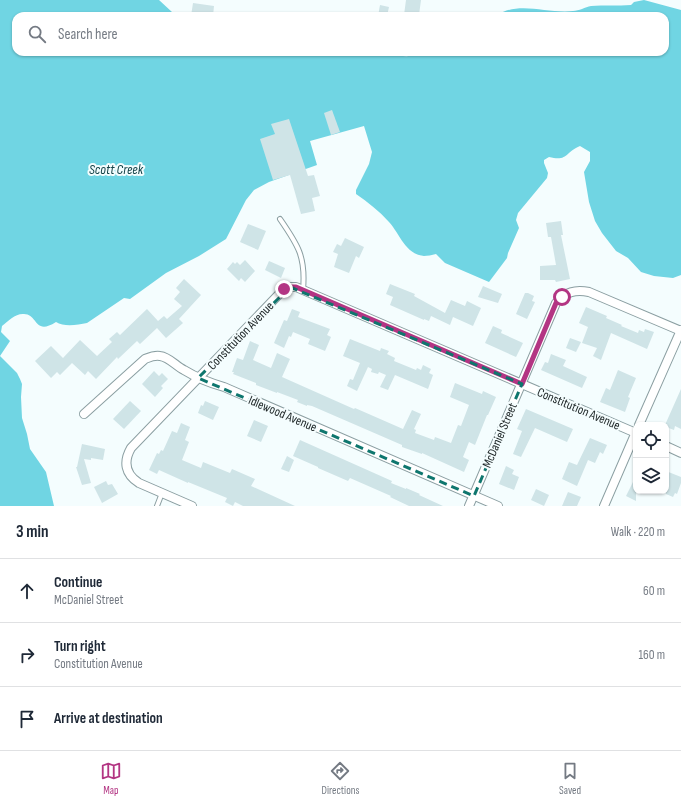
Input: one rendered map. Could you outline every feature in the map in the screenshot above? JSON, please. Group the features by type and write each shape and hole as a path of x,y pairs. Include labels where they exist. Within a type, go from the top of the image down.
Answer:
{"street":[{"name":"Constitution Avenue","path":"162,493 132,478 128,473 126,461 131,448 284,289 290,287 296,287 522,384 633,429"},
{"name":"McDaniel Street","path":"469,506 556,303 562,297 568,293 581,290 589,292 681,331"},
{"path":"641,422 681,331"},
{"name":"Idlewood Avenue","path":"84,414 145,359 152,356 159,356 166,358 198,378 498,506"},
{"path":"604,506 633,440"},
{"path":"669,447 681,453"},
{"path":"162,493 192,506"}],"lane":[{"path":"280,219 296,241 301,254 304,276 303,290"},
{"path":"157,506 162,493"}],"highlighted area":[{"path":"290,287 522,384 474,496 198,378"}],"water":[{"name":"Scott Creek","path":"0,0 159,0 172,12 12,12 12,56 669,56 669,12 503,12 523,8 573,11 591,6 631,5 634,2 644,0 681,10 681,275 673,278 654,276 641,272 628,258 616,251 595,221 589,202 584,172 590,161 590,152 580,146 575,148 566,156 560,158 549,157 544,160 548,173 547,178 518,213 516,220 519,228 507,258 489,282 445,263 436,254 424,256 412,252 407,248 389,222 369,203 356,194 356,190 369,164 372,152 364,126 310,141 317,165 269,182 254,190 246,200 226,239 199,256 166,273 130,299 124,298 87,323 67,325 56,322 44,327 40,326 32,317 28,315 21,314 12,318 2,326 1,332 10,341 0,356"},
{"path":"0,356 17,373 22,384 22,418 30,449 46,472 54,506 0,506"}],"building":[{"path":"406,0 421,0 419,12 404,12"},
{"path":"193,3 214,6 213,12 192,12"},
{"path":"380,5 389,7 388,12 379,12"},
{"path":"332,110 340,132 331,135 324,113"},
{"path":"289,119 308,176 314,175 320,196 312,198 315,211 301,214 290,175 273,180 260,139 275,134 271,124"},
{"path":"561,221 563,235 561,235 570,279 556,282 555,280 540,280 540,266 556,265 551,237 548,237 546,223"},
{"path":"248,224 266,231 258,250 240,242"},
{"path":"345,238 364,247 359,258 356,256 349,273 334,267 338,254 333,252 337,244 341,246"},
{"path":"245,260 255,271 245,282 241,278 239,281 227,269 233,262 235,264 237,262 240,265"},
{"path":"269,261 285,268 281,278 265,270"},
{"path":"184,279 201,295 179,319 183,323 166,338 157,328 140,344 137,341 118,359 117,357 96,379 88,371 85,375 72,363 60,375 57,372 51,378 35,361 51,346 63,358 80,340 97,356 112,342 109,339 117,332 120,335 147,309 158,321 164,316 167,319 182,306 174,299 180,292 176,288"},
{"path":"390,284 415,294 414,296 445,313 451,300 465,306 467,301 481,308 473,326 453,317 450,325 431,316 429,321 424,320 390,305 393,297 386,294"},
{"path":"483,286 502,294 498,303 478,297"},
{"path":"525,293 534,296 532,301 535,302 527,319 516,314"},
{"path":"586,307 607,316 606,318 622,325 621,326 638,333 639,330 644,332 645,329 654,332 647,349 611,333 601,360 593,356 597,348 582,343 588,327 579,323"},
{"path":"292,309 300,312 298,317 330,329 327,335 331,337 325,351 308,344 310,339 293,332 291,337 289,336 284,348 274,343 284,320 287,321"},
{"path":"493,326 502,330 501,333 523,343 516,357 485,343"},
{"path":"570,338 581,342 576,352 566,348"},
{"path":"350,339 380,351 381,348 389,351 387,354 395,358 394,361 416,370 417,368 421,370 423,365 431,369 429,373 433,375 428,389 395,375 388,390 380,387 386,375 379,372 378,374 371,372 372,369 368,367 357,391 347,386 350,379 353,380 360,363 343,356"},
{"path":"250,341 259,345 253,360 271,368 277,353 290,359 282,377 354,409 355,408 403,429 412,410 421,414 414,429 416,430 415,433 434,440 435,437 451,443 458,425 461,426 469,405 450,397 455,383 482,394 483,391 496,397 475,445 469,442 463,457 469,460 464,472 422,453 402,447 402,445 312,406 307,406 297,402 298,400 256,385 256,383 233,374 234,372 232,372 237,358 243,360"},
{"path":"551,354 566,360 563,366 587,377 582,388 541,370 545,362 548,363"},
{"path":"618,370 636,378 628,397 630,398 625,412 600,402 606,388 610,390"},
{"path":"154,371 159,376 162,373 168,379 161,386 163,388 155,397 142,384"},
{"path":"681,389 681,429 675,426 674,430 669,428 669,422 666,422"},
{"path":"130,401 141,411 124,429 113,419"},
{"path":"205,401 219,407 213,420 198,413 201,405 203,406"},
{"path":"526,409 573,429 567,442 535,428 521,457 513,454 522,431 517,429"},
{"path":"254,420 268,426 261,442 247,436"},
{"path":"181,423 190,427 185,440 189,442 182,460 201,468 203,462 230,473 232,469 255,479 251,486 295,506 243,506 235,502 233,506 225,502 227,498 159,470 157,474 149,470 157,453 159,454 161,450 163,451 172,431 177,433"},
{"path":"590,438 607,445 603,454 600,452 595,463 588,460 577,486 562,479 569,462 577,465"},
{"path":"300,440 392,481 391,483 420,494 419,495 443,506 409,506 390,497 391,496 350,478 348,481 318,468 293,456"},
{"path":"82,444 105,449 103,460 91,458 91,460 84,459 91,483 82,485 76,467"},
{"path":"287,456 294,460 289,472 281,469"},
{"path":"506,466 514,470 512,474 519,477 514,490 499,484"},
{"path":"669,472 681,477 681,483 677,494 675,493 673,497 666,494 669,494"},
{"path":"106,481 108,485 112,484 118,494 102,503 94,487"},
{"path":"633,482 633,494 636,494 636,501 626,496"},
{"path":"536,489 549,495 544,506 531,500"},
{"path":"568,492 581,497 577,506 562,506"}],"route":[{"path":"284,289 296,287 522,384 556,303 562,297"}]}
